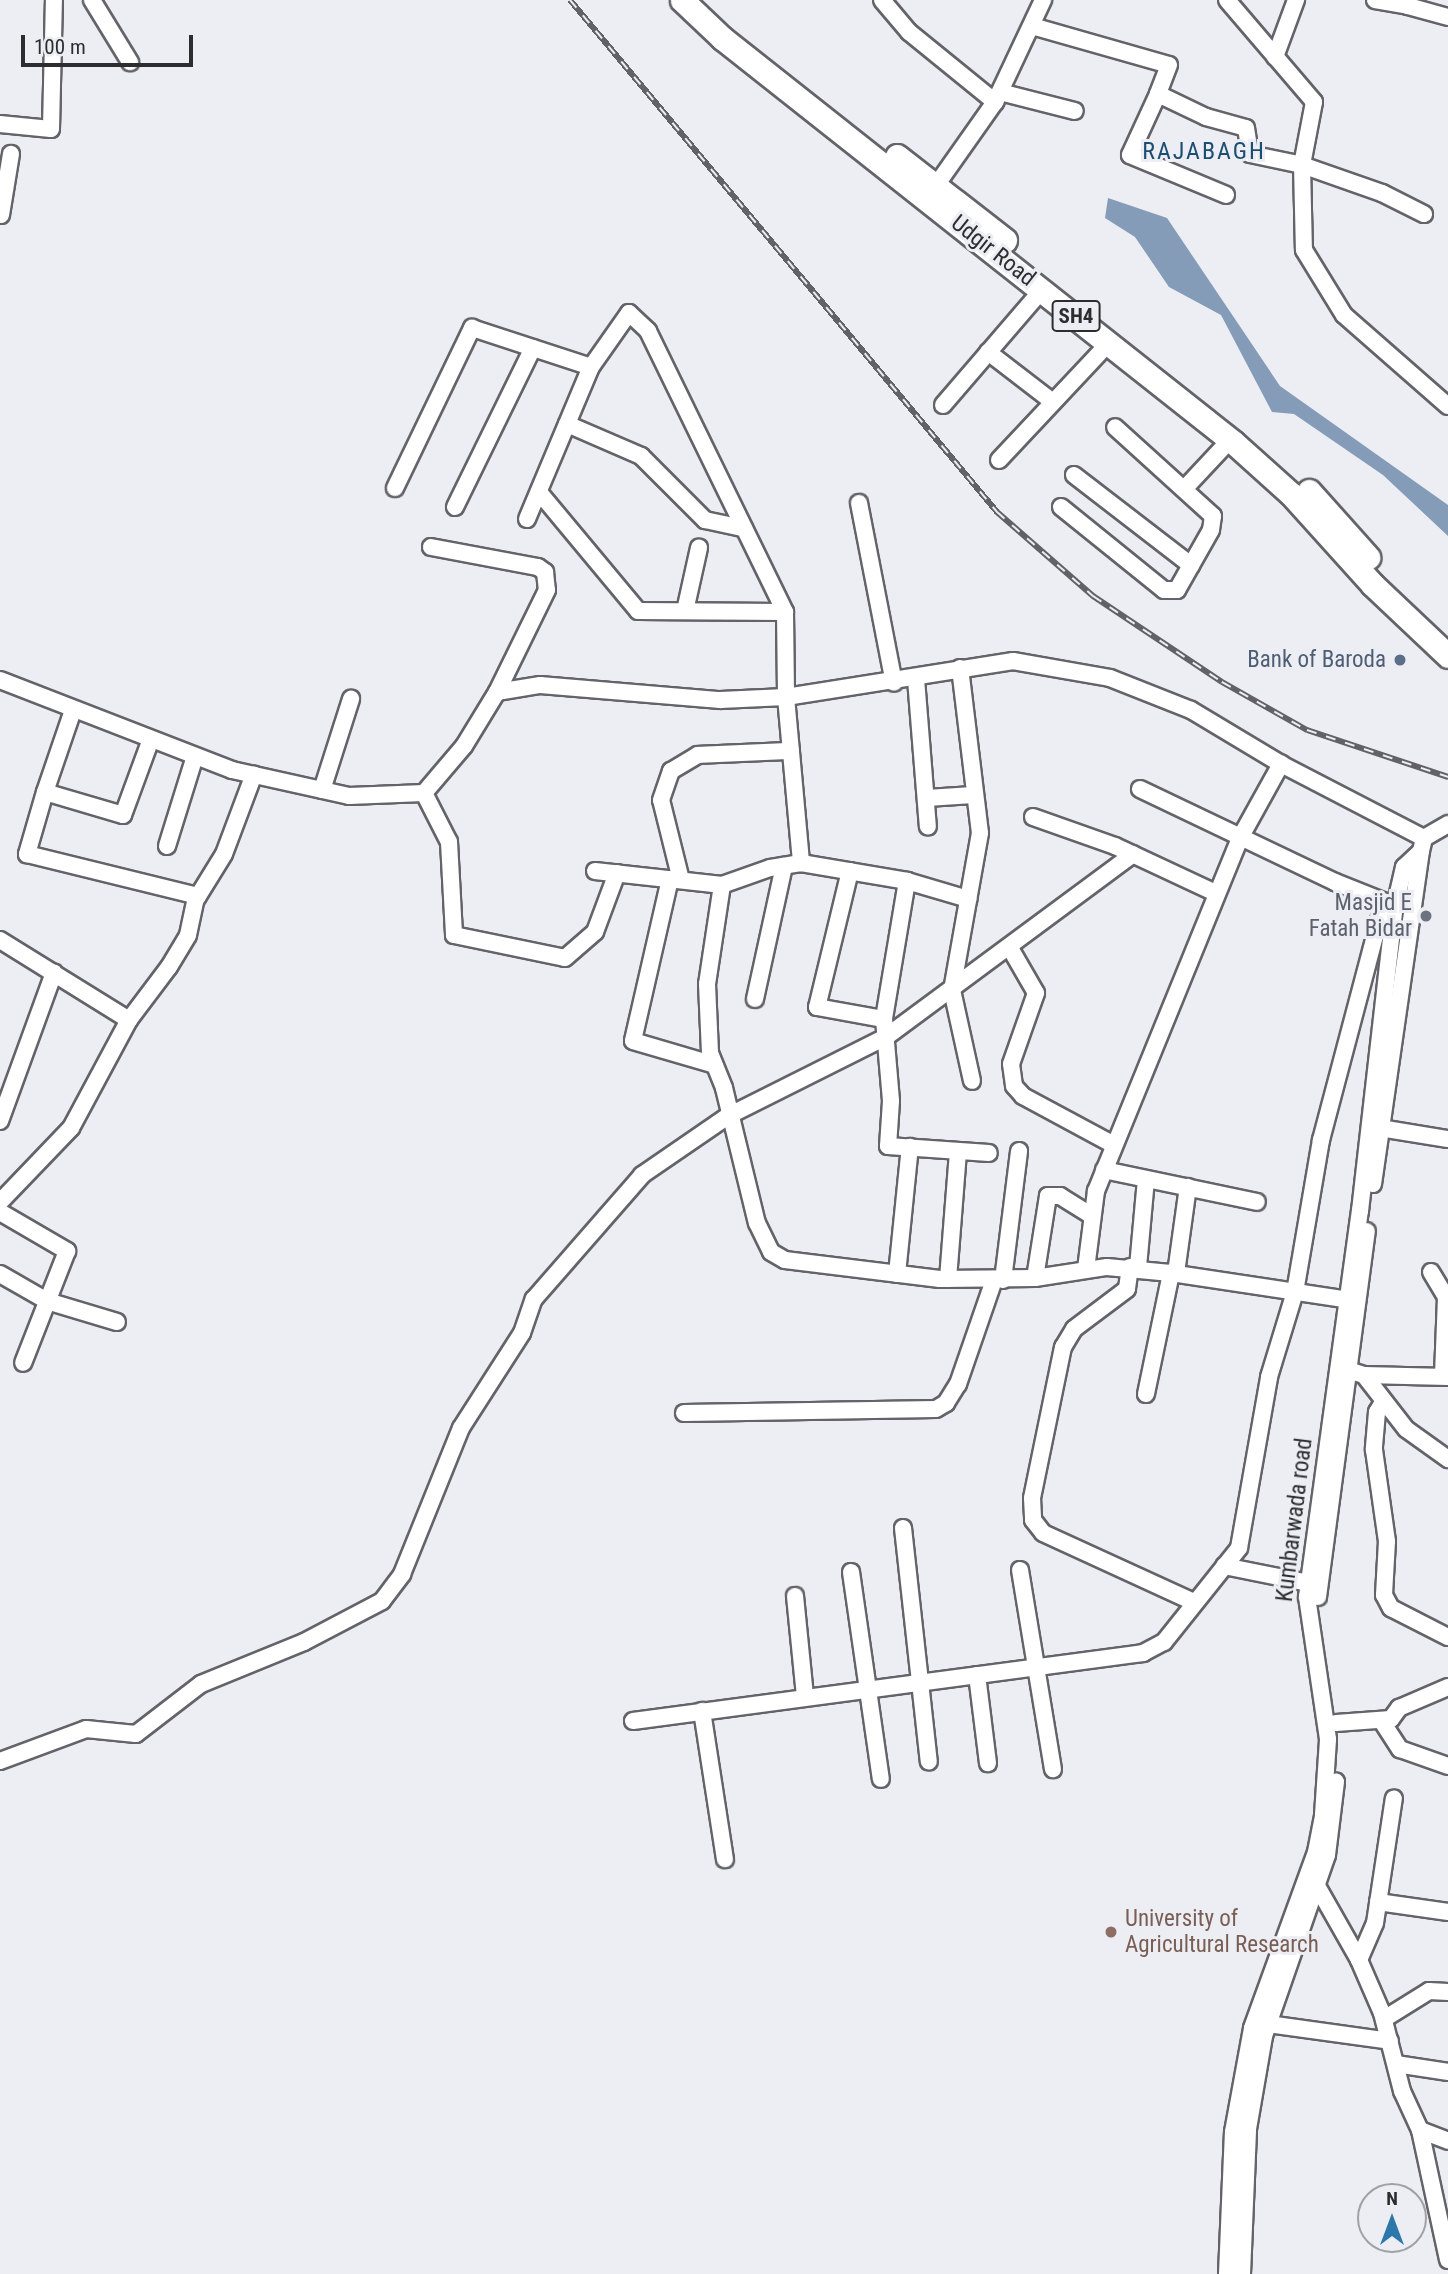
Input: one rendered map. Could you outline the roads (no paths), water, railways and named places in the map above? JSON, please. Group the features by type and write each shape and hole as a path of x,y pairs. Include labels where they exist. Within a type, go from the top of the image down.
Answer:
{"highway":[{"name":"Udgir Road","path":"682,0 722,38 931,192 1243,431 1301,483 1383,573 1445,631"},
{"name":"Udgir Road","path":"704,0 1042,290 1230,440 1291,494 1373,585 1448,656"}],"street":[{"path":"0,124 51,129 54,0"},
{"path":"92,0 130,62"},
{"path":"882,0 909,32 997,97 1075,111"},
{"path":"931,192 997,97 1043,0"},
{"path":"1227,0 1314,102 1302,165 1304,250 1344,315 1448,406"},
{"path":"1275,57 1296,0"},
{"path":"1375,0 1408,3 1448,17"},
{"path":"1032,26 1169,65 1130,155 1226,195"},
{"path":"1158,94 1206,117 1246,128 1250,154 1302,165 1382,193 1424,214"},
{"path":"0,217 11,154"},
{"path":"943,405 1042,290"},
{"path":"527,519 591,367 629,313 648,331 785,612 786,697 801,863"},
{"path":"395,488 472,328 591,367"},
{"path":"999,460 1109,342"},
{"path":"455,507 533,348"},
{"path":"988,352 1054,402"},
{"path":"567,424 641,456 705,520 744,528"},
{"path":"1061,507 1169,592 1177,590 1211,530 1213,516 1186,487 1115,426"},
{"path":"1186,487 1230,440"},
{"path":"1074,475 1191,565"},
{"path":"539,492 638,611 785,612"},
{"path":"859,503 894,683"},
{"path":"0,680 195,756 254,775 349,796 424,793 464,746 497,692 547,590 545,572 538,567 431,547"},
{"path":"685,611 699,548"},
{"path":"497,692 540,685 720,700 786,697 894,683 960,668 1013,661 1110,678 1191,710 1422,845"},
{"path":"960,668 973,795 980,833 952,990 972,1081"},
{"path":"916,679 928,827"},
{"path":"322,790 351,699"},
{"path":"73,710 27,853 198,897"},
{"path":"45,792 123,815 151,739"},
{"path":"715,1065 633,1041 675,880 662,800 671,771 698,755 791,751"},
{"path":"167,846 195,756"},
{"path":"1086,1269 1090,1214 1104,1170 1216,893 1240,838 1281,764"},
{"path":"0,1202 71,1128 129,1020 188,935 198,897 224,855 254,775"},
{"path":"633,1721 1150,1651 1164,1642 1239,1548 1269,1377 1294,1292 1321,1140 1390,904 1240,838 1140,789"},
{"path":"424,793 449,842 454,935 565,958 595,932 617,873"},
{"path":"927,798 973,795"},
{"path":"1033,817 1133,854 1216,893"},
{"name":"Kumbarwada road","path":"1242,2274 1248,2129 1268,2024 1317,1885 1335,1814 1336,1723 1315,1617 1358,1373 1352,1301 1390,904 1404,867 1422,845 1448,824"},
{"name":"Kumbarwada road","path":"1227,2274 1233,2132 1252,2028 1316,1852 1323,1815 1328,1739 1306,1615 1309,1583 1380,1128 1409,922 1421,872 1422,845"},
{"path":"0,1761 86,1729 135,1734 201,1684 304,1643 387,1597 406,1565 461,1428 522,1333 534,1298 642,1175 728,1116 886,1037 1010,948 1133,854"},
{"path":"595,871 722,885 801,863 907,881 968,899"},
{"path":"755,999 784,866"},
{"path":"850,871 817,1007 884,1019"},
{"path":"907,881 884,1019 891,1101 888,1146 989,1153"},
{"path":"722,885 707,984 715,1065 757,1223 771,1252 785,1260 948,1279 1035,1278 1086,1269 1134,1267 1352,1301"},
{"path":"0,940 129,1020"},
{"path":"1010,948 1036,993 1011,1064 1014,1086 1023,1096 1114,1145"},
{"path":"0,1121 54,973"},
{"path":"1380,1128 1448,1139"},
{"path":"897,1274 910,1147"},
{"path":"948,1279 958,1150"},
{"path":"684,1413 936,1409 953,1395 998,1280 1019,1151"},
{"path":"1104,1170 1257,1202"},
{"path":"1146,1179 1134,1267 1127,1289 1074,1329 1063,1347 1032,1499 1033,1520 1044,1533 1195,1602"},
{"path":"1146,1394 1173,1273 1188,1187"},
{"path":"1035,1278 1048,1196 1060,1196 1090,1214"},
{"path":"0,1212 67,1251 23,1363"},
{"path":"1358,1373 1446,1376 1446,1297 1431,1272"},
{"path":"0,1274 47,1301 117,1322"},
{"path":"1358,1373 1424,1444 1448,1459"},
{"path":"1383,1402 1377,1412 1374,1450 1387,1541 1384,1595 1391,1608 1448,1637"},
{"path":"903,1528 923,1682 929,1762"},
{"path":"1224,1566 1309,1583"},
{"path":"1020,1570 1039,1667 1054,1769"},
{"path":"851,1572 881,1779"},
{"path":"795,1595 805,1697"},
{"path":"977,1675 988,1763"},
{"path":"1336,1723 1381,1720 1448,1687"},
{"path":"702,1710 725,1858"},
{"path":"1381,1720 1400,1749 1448,1766"},
{"path":"1359,1960 1374,1929 1394,1798"},
{"path":"1317,1885 1359,1960 1384,2019 1395,2064 1420,2130 1448,2260"},
{"path":"1378,1902 1448,1912"},
{"path":"1384,2019 1423,1994 1448,1992"},
{"path":"1268,2024 1390,2041"},
{"path":"1395,2064 1448,2071"},
{"path":"1420,2130 1448,2141"}],"water":[{"path":"1108,198 1167,218 1280,386 1448,505 1448,536 1383,475 1294,414 1272,412 1221,315 1169,287 1135,237 1105,218"}],"railway":[{"path":"570,0 997,512 1093,596 1222,682 1307,730 1448,777"}],"place":[{"name":"Bank of Baroda","path":"1400,660"},
{"name":"Masjid E Fatah Bidar","path":"1426,916"},
{"name":"University of Agricultural Research","path":"1111,1932"}],"district":[{"name":"RAJABAGH","path":"1204,152"}]}
